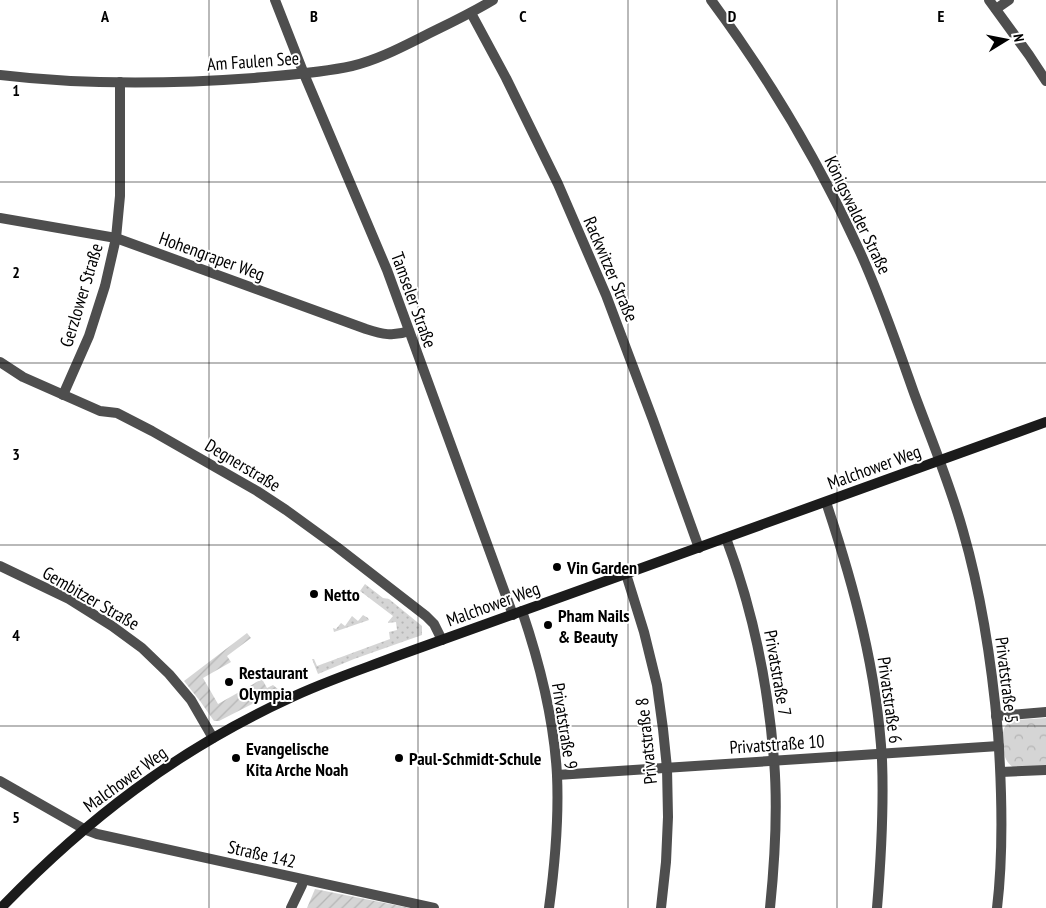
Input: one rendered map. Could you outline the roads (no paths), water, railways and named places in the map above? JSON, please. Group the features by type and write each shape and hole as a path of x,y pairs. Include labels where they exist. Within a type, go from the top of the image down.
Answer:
{"street":[{"name":"Tamseler Straße","path":"275,0 304,74 387,270 517,613"},
{"name":"Am Faulen See","path":"0,75 120,82 220,80 304,74 353,66 373,60 471,14 493,0"},
{"name":"Königswalder Straße","path":"711,0 739,37 800,136 834,198 885,312 939,462"},
{"path":"989,0 1046,81"},
{"path":"996,10 1009,0"},
{"name":"Rackwitzer Straße","path":"471,14 506,78 550,167 606,295 699,548"},
{"name":"Gerzlower Straße","path":"63,394 89,336 105,286 116,238 120,196 120,82"},
{"name":"Hohengraper Weg","path":"0,218 116,238 366,329 388,335 400,335 409,331"},
{"name":"Degnerstraße","path":"0,362 23,378 100,410 117,413 256,491 286,510 369,571 426,616 434,624 442,640"},
{"name":"Malchower Weg","path":"2,908 38,871 84,829 133,790 213,738 315,686 1046,422"},
{"name":"Privatstraße 5","path":"939,462 972,565 988,645 1001,772 1002,836 1000,882 996,908"},
{"name":"Privatstraße 6","path":"826,502 848,568 864,635 874,692 881,754 882,837 877,908"},
{"name":"Privatstraße 7","path":"726,538 746,598 767,693 774,761 775,825 770,908"},
{"name":"Gembitzer Straße","path":"0,566 69,599 112,626 142,648 169,674 191,700 213,738"},
{"name":"Privatstraße 8","path":"626,574 657,685 663,729 667,768 668,817 662,908"},
{"name":"Privatstraße 9","path":"517,613 538,664 554,746 557,775 557,836 549,908"},
{"path":"996,716 1046,712"},
{"name":"Privatstraße 10","path":"557,775 999,746"},
{"path":"1001,772 1046,770"},
{"name":"Straße 142","path":"0,780 84,829 102,835 434,908"},
{"path":"291,908 303,880"}],"place":[{"name":"Vin Garden","path":"557,567"},
{"name":"Netto","path":"314,594"},
{"name":"Pham Nails & Beauty","path":"548,625"},
{"name":"Restaurant Olympia","path":"229,682"},
{"name":"Evangelische Kita Arche Noah","path":"236,758"},
{"name":"Paul-Schmidt-Schule","path":"399,758"}]}
